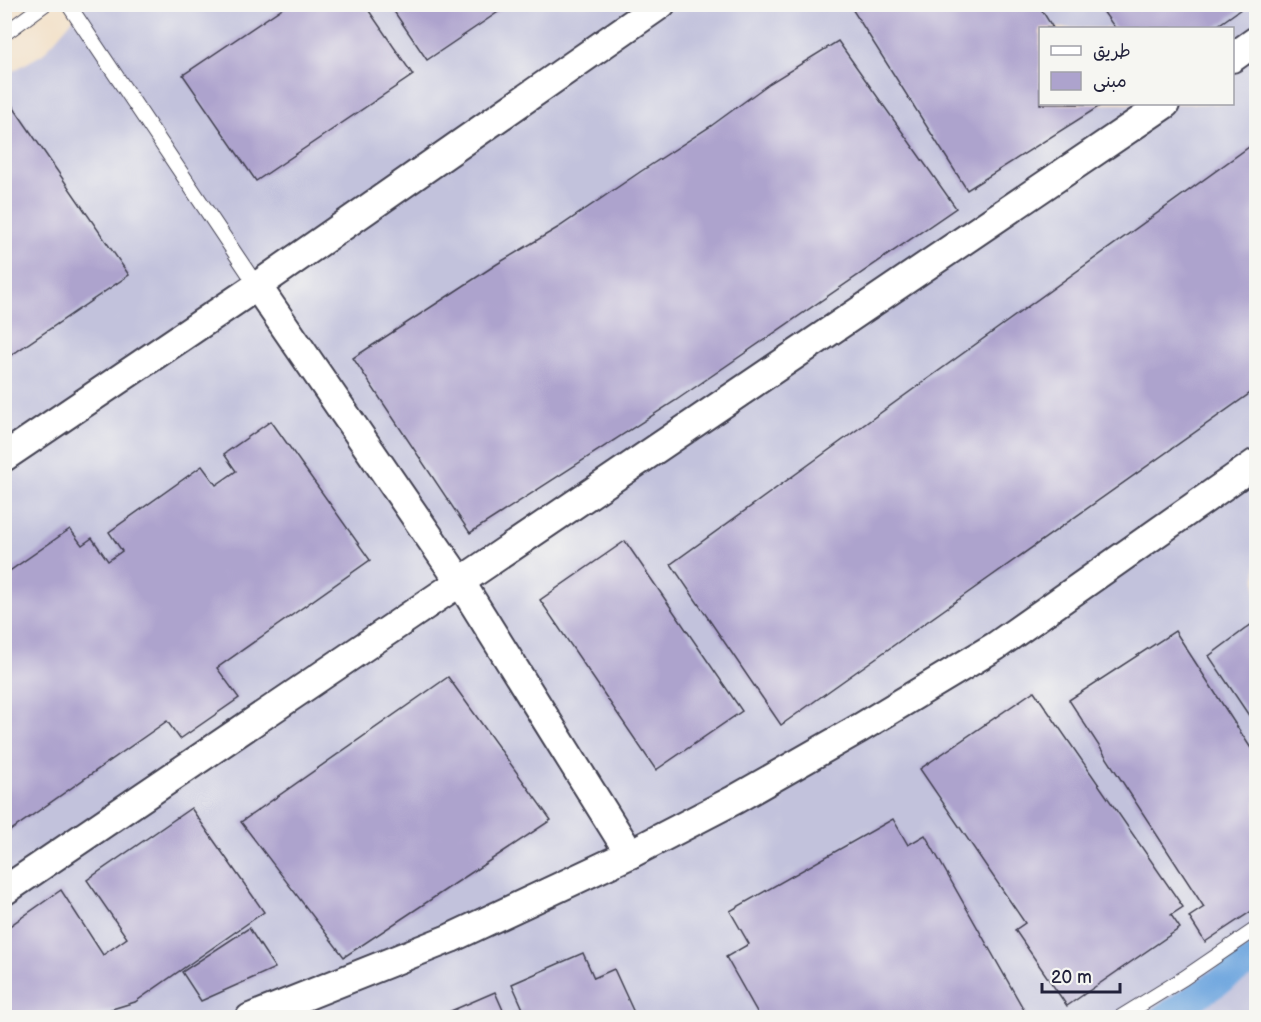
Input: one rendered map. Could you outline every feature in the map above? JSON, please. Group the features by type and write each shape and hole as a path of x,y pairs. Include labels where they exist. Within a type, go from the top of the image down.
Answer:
{"street":[{"path":"4,457 257,286 661,4"},
{"path":"1234,57 1257,41"},
{"path":"4,891 1164,105"},
{"path":"257,286 461,583 630,854"},
{"path":"250,1017 451,938 630,854 763,783 996,646 1257,463"}],"lane":[{"path":"4,34 45,4"},
{"path":"68,4 257,286"},
{"path":"1119,1017 1184,978 1257,929"}],"shaded area":[{"path":"85,5 1256,5 1256,1017 5,1017 4,76 43,54"}],"building":[{"path":"389,4 510,4 427,60"},
{"path":"849,4 1038,4 1052,27 1039,27 1039,105 1101,105 967,190"},
{"path":"1098,4 1248,4 1215,27 1114,27"},
{"path":"287,5 365,5 413,75 256,181 183,75"},
{"path":"838,41 956,208 675,401 470,533 353,358 497,264 559,227 711,126 770,83"},
{"path":"7,98 129,275 4,360 4,100"},
{"path":"1256,142 1256,389 781,725 671,564"},
{"path":"271,421 370,560 217,668 239,698 180,739 167,721 4,835 4,575 70,529 82,545 92,538 108,561 122,551 109,532 202,466 216,485 236,471 224,454"},
{"path":"625,541 742,711 656,770 540,600"},
{"path":"1256,621 1256,726 1209,656"},
{"path":"1175,631 1256,756 1256,908 1205,942 1189,917 1204,907 1069,700"},
{"path":"448,677 551,820 344,957 241,822"},
{"path":"1034,691 1183,907 1171,915 1180,928 1067,1006 1015,930 1025,923 920,769"},
{"path":"191,808 264,912 135,1002 86,1017 4,1017 4,930 61,890 103,955 127,938 87,880"},
{"path":"893,819 908,845 925,835 1028,1017 760,1017 726,957 749,944 730,911"},
{"path":"249,928 275,968 201,1001 182,972"},
{"path":"583,953 594,978 614,969 636,1017 506,1017 523,1009 512,984"},
{"path":"495,992 506,1017 437,1017"}],"waterway":[{"path":"1163,1018 1256,958"}]}
